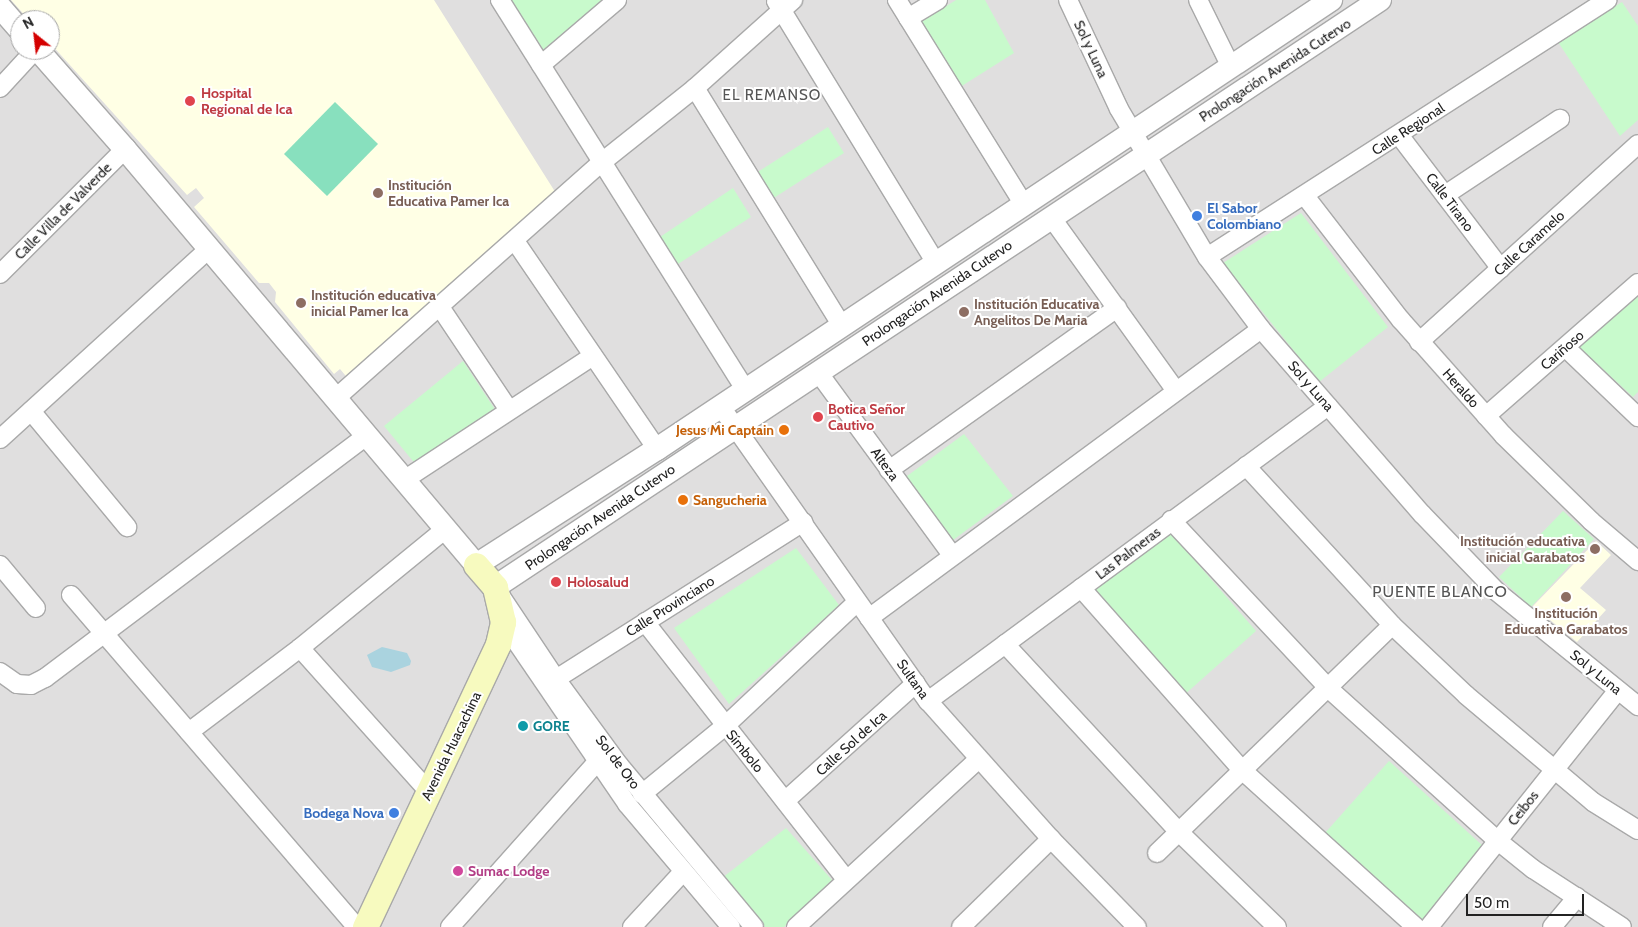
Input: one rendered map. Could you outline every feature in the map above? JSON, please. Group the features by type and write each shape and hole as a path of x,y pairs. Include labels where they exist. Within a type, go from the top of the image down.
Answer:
{"main road":[{"name":"Avenida Huacachina","path":"365,927 428,792 492,662 503,622 495,587 476,565"}],"street":[{"path":"500,0 746,390"},
{"path":"541,65 617,0"},
{"path":"897,0 1024,205"},
{"path":"908,18 938,0"},
{"name":"Sol y Luna","path":"1068,0 1133,132 1206,257 1261,329 1422,514 1496,591 1638,706"},
{"path":"1198,0 1231,66"},
{"name":"Prolongación Avenida Cutervo","path":"476,565 721,407 1331,0"},
{"name":"Prolongación Avenida Cutervo","path":"495,587 1380,0"},
{"name":"Calle Regional","path":"1206,257 1305,196 1608,0"},
{"path":"336,398 602,162 695,88 784,3 936,263"},
{"path":"0,7 10,18"},
{"path":"0,88 27,60"},
{"path":"45,60 125,149 367,435 444,530 476,565"},
{"path":"695,88 842,326"},
{"path":"1444,195 1560,119"},
{"name":"Calle Tirano","path":"1399,135 1501,269"},
{"name":"Calle Caramelo","path":"1419,342 1638,144"},
{"name":"Calle Villa de Valverde","path":"0,274 125,149"},
{"name":"Heraldo","path":"1305,196 1419,342 1486,416 1591,522 1638,560"},
{"path":"1051,217 1176,391"},
{"path":"515,241 657,449"},
{"path":"0,439 209,249"},
{"name":"Cariñoso","path":"1486,416 1566,348 1638,283"},
{"path":"440,307 509,410"},
{"path":"889,470 1117,308"},
{"path":"869,618 1261,329"},
{"path":"1566,348 1638,417"},
{"path":"404,480 593,356"},
{"name":"Alteza","path":"818,372 952,555"},
{"name":"Las Palmeras","path":"928,701 1328,406"},
{"name":"Sultana","path":"721,407 928,701 1051,839 1137,927"},
{"path":"31,411 127,527"},
{"path":"0,672 16,684 31,685 45,678 367,435"},
{"path":"1246,466 1392,626 1553,770 1593,802 1638,830"},
{"path":"1171,520 1328,688 1498,841 1533,869 1622,927"},
{"name":"Calle Provinciano","path":"556,679 803,522"},
{"path":"189,732 300,648 444,530"},
{"path":"0,565 36,608"},
{"name":"Sol de Oro","path":"495,587 556,679 642,794 754,927"},
{"path":"1081,588 1242,770 1416,927"},
{"path":"71,595 357,927"},
{"path":"642,794 725,726 857,602"},
{"path":"503,622 596,763 682,872 732,927"},
{"name":"Símbolo","path":"645,622 846,880"},
{"path":"1157,854 1392,626"},
{"path":"1005,644 1180,833 1277,927"},
{"path":"300,648 428,792"},
{"name":"Calle Sol de Ica","path":"785,801 916,683"},
{"name":"Ceibos","path":"1429,927 1618,690"},
{"path":"796,927 979,760"},
{"path":"450,927 596,763"},
{"path":"970,924 1051,839"},
{"path":"632,927 682,872"},
{"path":"1552,927 1577,896"}],"shaded area":[{"path":"0,0 1638,0 1638,927 0,927"},
{"name":"Institución Educativa Pamer Ica","path":"11,0 434,0 559,198 350,381 340,369 334,374 275,302 276,292 269,283 259,283 194,207 204,198 196,188 187,195 60,54 60,10 20,10"},
{"name":"Institución Educativa Garabatos","path":"1596,541 1611,555 1580,588 1606,610 1577,642 1533,606"}],"green space":[{"path":"504,0 604,0 538,54"},
{"path":"956,0 985,0 1014,53 957,89 916,25"},
{"path":"1622,2 1638,26 1638,120 1620,136 1558,42"},
{"path":"335,102 378,144 327,196 284,154"},
{"path":"828,127 844,153 769,201 753,175"},
{"path":"733,188 751,217 678,264 660,237"},
{"path":"1301,213 1388,327 1319,382 1223,263"},
{"path":"1638,293 1638,392 1633,397 1578,346"},
{"path":"463,361 496,411 417,466 384,426"},
{"path":"964,434 1013,496 949,543 903,479"},
{"path":"1563,511 1594,539 1531,607 1499,577"},
{"path":"1171,533 1256,631 1183,696 1091,593"},
{"path":"796,548 839,605 729,704 674,628"},
{"path":"1389,761 1482,845 1421,922 1325,833"},
{"path":"786,828 832,880 784,927 765,927 722,878"}],"water":[{"path":"382,647 407,653 411,661 410,665 391,672 372,667 367,655"}],"place":[{"name":"Hospital Regional de Ica","path":"190,101"},
{"name":"Institución Educativa Pamer Ica","path":"378,193"},
{"name":"El Sabor Colombiano","path":"1197,216"},
{"name":"Institución educativa inicial Pamer Ica","path":"301,303"},
{"name":"Institución Educativa Angelitos De Maria","path":"964,312"},
{"name":"Botica Señor Cautivo","path":"818,417"},
{"name":"Jesus Mi Captain","path":"784,430"},
{"name":"Sangucheria","path":"683,500"},
{"name":"Institución educativa inicial Garabatos","path":"1595,549"},
{"name":"Holosalud","path":"556,582"},
{"name":"Institución Educativa Garabatos","path":"1566,597"},
{"name":"GORE","path":"523,726"},
{"name":"Bodega Nova","path":"394,813"},
{"name":"Sumac Lodge","path":"458,871"}],"district":[{"name":"EL REMANSO","path":"772,96"},
{"name":"PUENTE BLANCO","path":"1440,592"}]}
